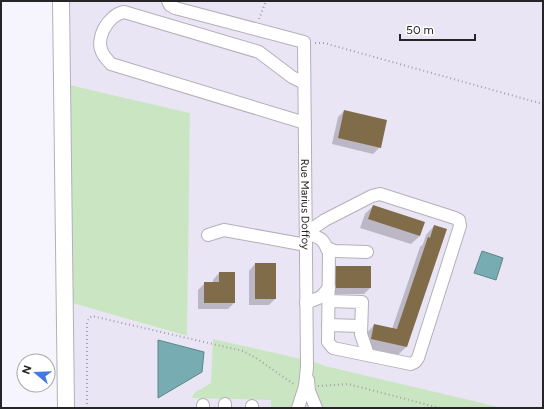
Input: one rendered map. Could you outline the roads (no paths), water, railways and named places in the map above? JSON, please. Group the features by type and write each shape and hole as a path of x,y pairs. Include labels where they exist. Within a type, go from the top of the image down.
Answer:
{"main road":[{"path":"61,1 66,408"}],"street":[{"path":"168,1 170,5 175,8 190,6"},
{"name":"Rue Marius Doffoy","path":"190,6 256,29 304,42 307,367 310,391 316,408"},
{"path":"304,84 292,77 259,52 124,12 117,14 108,22 102,33 102,53 111,64 305,123"},
{"path":"208,235 224,230 306,239 320,237 325,242 329,253 328,342 333,348 411,364 415,362 418,358 460,226 459,220 380,194 372,196 325,220 306,239"},
{"path":"327,248 335,251 367,252"},
{"path":"306,303 321,297 329,288"},
{"path":"329,301 362,302 361,334 368,355"},
{"path":"328,325 361,326"},
{"name":"Rue Marius Doffoy","path":"298,408 305,386 307,367"}],"water":[{"path":"482,251 503,258 496,280 474,273"},
{"path":"158,340 204,352 202,372 158,398"}]}
